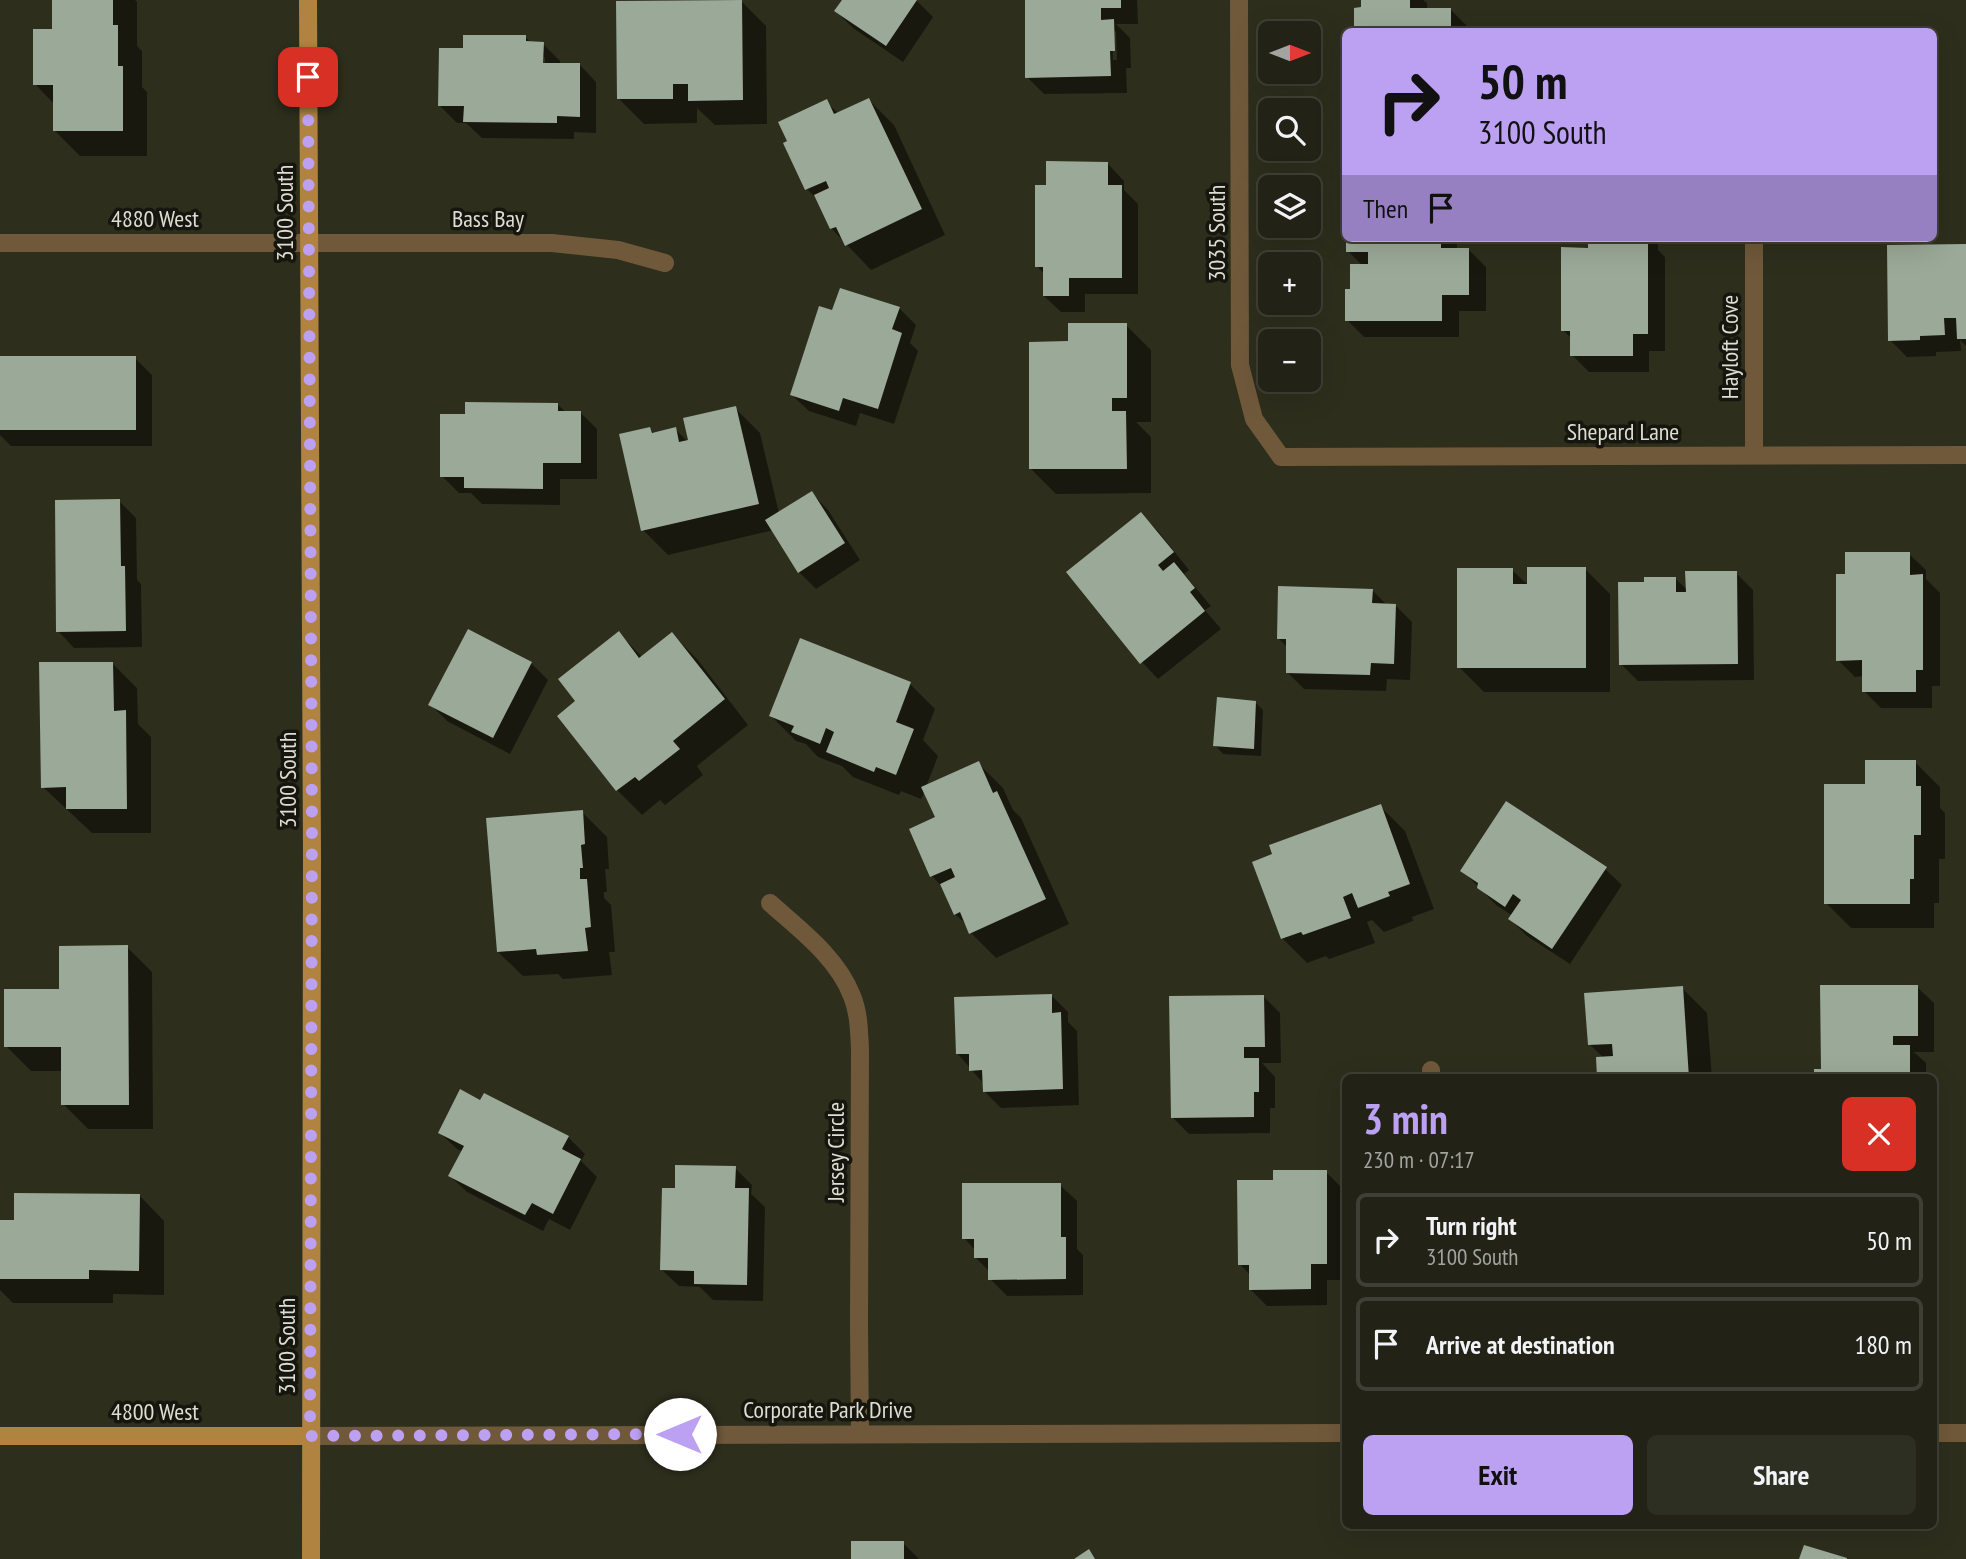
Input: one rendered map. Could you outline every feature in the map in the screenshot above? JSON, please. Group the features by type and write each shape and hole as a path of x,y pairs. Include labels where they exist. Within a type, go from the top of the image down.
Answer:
{"main road":[{"name":"3100 South","path":"308,0 312,828 310,1559"},
{"name":"4800 West","path":"0,1436 310,1436"}],"street":[{"name":"3035 South","path":"1240,0 1240,365 1254,419 1281,457"},
{"name":"Hayloft Cove","path":"1754,242 1754,455"},
{"name":"4880 West","path":"0,243 309,243"},
{"name":"Bass Bay","path":"309,243 552,243 618,250 665,262"},
{"name":"Shepard Lane","path":"1281,457 1966,454"},
{"name":"Jersey Circle","path":"770,903 822,950 840,973 852,996 859,1022 860,1434"},
{"name":"Corporate Park Drive","path":"310,1436 1342,1433"},
{"path":"1937,1433 1966,1433"}],"building":[{"path":"52,0 113,0 113,25 118,25 118,66 123,66 123,131 53,131 53,85 33,85 33,29 52,29"},
{"path":"742,0 743,100 688,101 688,84 673,84 673,99 617,99 616,1"},
{"path":"842,0 917,0 886,46 834,11"},
{"path":"1025,0 1121,0 1121,8 1101,8 1101,20 1114,19 1115,51 1110,51 1111,76 1025,78"},
{"path":"1361,0 1410,0 1410,8 1451,8 1451,28 1354,28 1354,8 1361,7"},
{"path":"463,35 526,35 526,41 544,42 543,63 580,63 580,117 557,116 557,123 463,122 464,106 438,106 439,48 463,48"},
{"path":"869,98 922,209 845,246 836,227 830,229 814,195 829,188 826,181 805,190 783,143 787,141 778,122 827,99 834,114"},
{"path":"1046,161 1108,162 1108,185 1122,185 1122,278 1069,278 1069,296 1043,296 1043,267 1035,267 1035,185 1046,185"},
{"path":"1346,242 1441,242 1441,248 1469,248 1469,295 1442,295 1442,321 1345,321 1345,289 1350,289 1350,264 1368,264 1368,252 1346,252"},
{"path":"1588,242 1648,242 1648,334 1633,334 1633,356 1570,356 1570,331 1561,331 1561,247 1588,248"},
{"path":"1966,244 1966,339 1957,339 1956,318 1944,318 1945,335 1920,336 1920,340 1888,341 1887,245"},
{"path":"840,288 900,307 892,329 902,333 878,409 843,398 839,411 790,395 819,306 832,310"},
{"path":"1068,323 1127,323 1127,398 1112,398 1112,411 1126,411 1127,469 1029,469 1029,342 1068,341"},
{"path":"0,356 136,356 136,430 0,430"},
{"path":"465,402 558,403 558,411 581,411 581,463 543,463 543,489 464,488 464,477 440,477 440,414 465,414"},
{"path":"736,406 759,504 641,531 619,434 650,427 652,433 676,427 679,442 688,440 683,418"},
{"path":"812,491 845,543 798,573 765,520"},
{"path":"120,499 126,631 56,632 55,500"},
{"path":"1141,512 1174,552 1158,565 1163,571 1174,562 1195,588 1190,592 1205,611 1140,664 1066,572"},
{"path":"1845,552 1910,552 1910,575 1923,574 1923,670 1916,670 1916,692 1862,692 1862,660 1836,661 1836,574 1845,574"},
{"path":"1527,567 1586,567 1586,668 1457,668 1457,568 1513,568 1513,584 1527,584"},
{"path":"1685,571 1737,571 1738,664 1619,665 1618,582 1644,582 1644,577 1676,577 1676,592 1686,592"},
{"path":"1278,586 1373,589 1372,603 1396,604 1394,664 1371,663 1370,675 1286,673 1286,639 1277,639"},
{"path":"468,629 532,662 493,738 428,705"},
{"path":"619,631 639,658 672,632 725,699 673,741 680,749 639,781 635,777 616,791 557,716 575,701 558,679"},
{"path":"800,638 911,682 896,722 914,729 896,775 876,767 874,772 826,752 834,732 826,728 820,744 791,732 794,726 769,716"},
{"path":"39,662 113,662 114,711 126,710 127,809 66,809 66,787 41,788"},
{"path":"1217,697 1256,701 1254,749 1213,746"},
{"path":"1865,760 1916,760 1916,786 1921,786 1921,835 1914,835 1914,879 1910,879 1910,904 1824,904 1824,784 1865,784"},
{"path":"979,761 993,793 997,791 1046,899 969,934 960,912 954,915 940,884 955,877 951,868 930,877 909,829 935,817 921,787"},
{"path":"1506,801 1607,867 1552,949 1508,919 1521,900 1513,894 1505,907 1477,888 1478,883 1460,871"},
{"path":"1381,804 1410,884 1388,892 1390,896 1358,908 1352,893 1343,897 1351,918 1303,935 1301,932 1281,939 1252,862 1272,854 1269,845"},
{"path":"583,810 585,844 581,845 583,868 580,868 580,879 587,879 591,927 585,928 588,951 537,955 536,949 497,952 486,818"},
{"path":"128,945 129,1105 61,1105 61,1047 4,1047 4,989 59,989 59,946"},
{"path":"1820,985 1918,985 1918,1036 1893,1036 1893,1045 1910,1045 1910,1074 1814,1074 1814,1069 1821,1069"},
{"path":"1683,986 1689,1074 1597,1074 1596,1057 1613,1056 1612,1044 1588,1045 1584,993"},
{"path":"1052,994 1052,1013 1061,1012 1063,1089 983,1092 982,1070 969,1071 969,1054 956,1054 954,997"},
{"path":"1264,995 1265,1047 1244,1047 1244,1058 1259,1058 1259,1092 1254,1092 1254,1117 1171,1118 1169,996"},
{"path":"460,1089 480,1100 484,1093 569,1136 562,1149 581,1159 553,1214 532,1203 525,1215 448,1176 464,1146 438,1133"},
{"path":"675,1165 736,1166 735,1188 749,1188 747,1285 694,1284 694,1271 660,1270 662,1188 675,1188"},
{"path":"1273,1170 1327,1170 1327,1264 1311,1264 1311,1289 1249,1290 1249,1265 1238,1265 1237,1180 1273,1180"},
{"path":"962,1183 1061,1183 1061,1237 1066,1237 1066,1279 988,1280 988,1258 974,1258 974,1239 962,1239"},
{"path":"14,1193 140,1194 139,1271 89,1270 89,1279 0,1279 0,1220 14,1220"},
{"path":"851,1541 904,1541 904,1559 851,1559"},
{"path":"1804,1545 1847,1558 1847,1559 1799,1559"},
{"path":"1089,1549 1095,1559 1074,1559"}],"route":[{"path":"308,77 312,829 310,1436 680,1434"}]}
